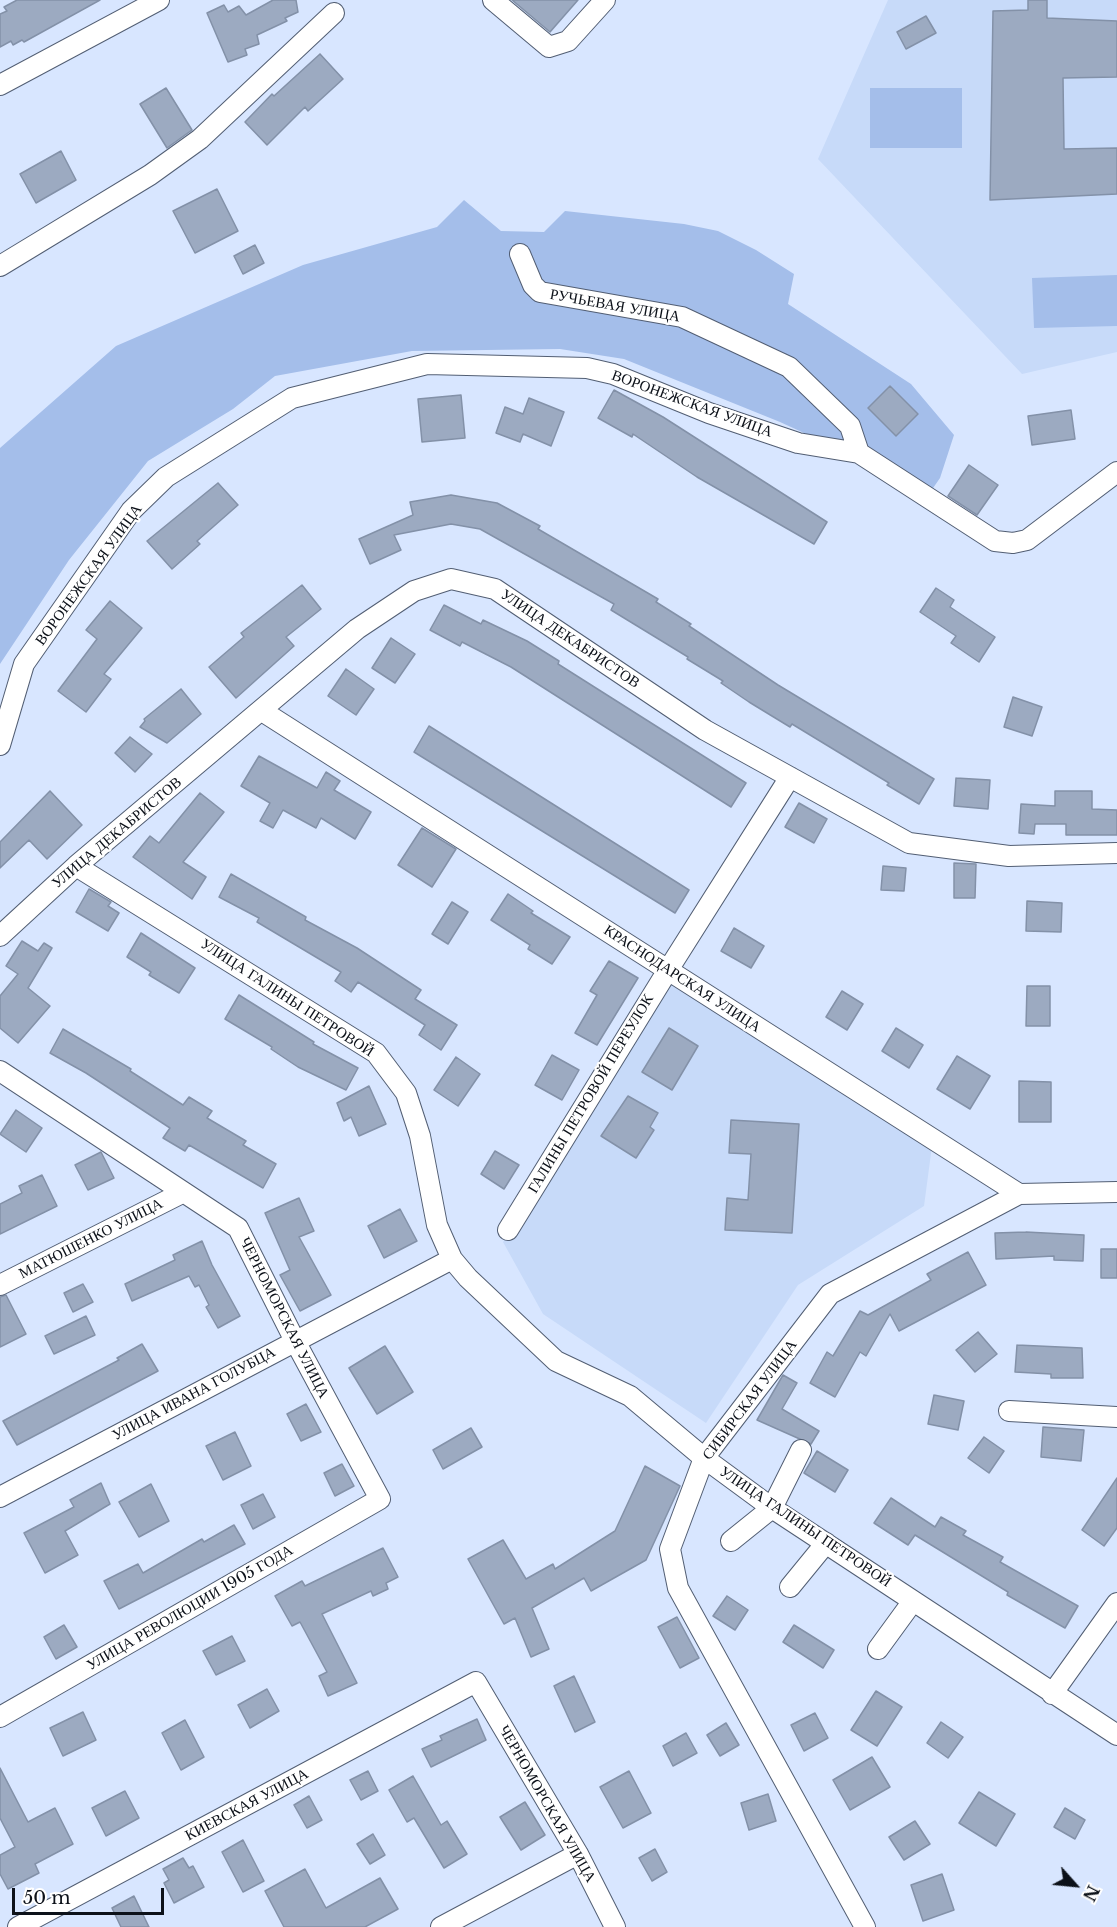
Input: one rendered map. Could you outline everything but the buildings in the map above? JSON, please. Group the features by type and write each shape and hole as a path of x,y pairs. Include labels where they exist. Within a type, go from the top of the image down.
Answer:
{"street":[{"path":"0,85 159,0"},
{"path":"493,0 549,47 568,41 605,0"},
{"path":"0,266 150,175 200,139 334,13"},
{"name":"РУЧЬЕВАЯ УЛИЦА","path":"520,254 533,285 540,292 682,316 789,367 850,426 859,453"},
{"name":"ВОРОНЕЖСКАЯ УЛИЦА","path":"0,745 24,664 132,511 166,477 292,398 427,364 587,368 613,374 709,413 798,443 859,453 995,541 1013,543 1027,540 1042,531 1117,472"},
{"name":"УЛИЦА ДЕКАБРИСТОВ","path":"0,936 76,866 357,629 414,591 451,579 495,589 705,730 909,843 1009,856 1117,853"},
{"name":"КРАСНОДАРСКАЯ УЛИЦА","path":"262,711 1018,1194"},
{"name":"ГАЛИНЫ ПЕТРОВОЙ ПЕРЕУЛОК","path":"508,1230 790,777"},
{"name":"УЛИЦА ГАЛИНЫ ПЕТРОВОЙ","path":"76,866 376,1053 406,1093 420,1136 436,1226 452,1259 468,1278 556,1361 630,1396 704,1458 772,1508 1052,1695 1117,1735"},
{"name":"ЧЕРНОМОРСКАЯ УЛИЦА","path":"0,1071 238,1228 295,1341 380,1499"},
{"path":"1018,1194 1117,1192"},
{"name":"МАТЮШЕНКО УЛИЦА","path":"0,1285 182,1193"},
{"name":"СИБИРСКАЯ УЛИЦА","path":"865,1927 678,1588 670,1549 704,1458 830,1294 1018,1194"},
{"name":"УЛИЦА ИВАНА ГОЛУБЦА","path":"0,1497 452,1259"},
{"path":"1009,1411 1117,1418"},
{"path":"731,1541 772,1508 801,1450"},
{"name":"УЛИЦА РЕВОЛЮЦИИ 1905 ГОДА","path":"0,1717 380,1499"},
{"path":"790,1587 826,1543"},
{"path":"878,1649 913,1601"},
{"path":"1052,1695 1117,1603"},
{"name":"ЧЕРНОМОРСКАЯ УЛИЦА","path":"477,1682 578,1854 615,1927"},
{"name":"КИЕВСКАЯ УЛИЦА","path":"18,1927 477,1682"},
{"path":"441,1927 578,1854"}],"shaded area":[{"path":"888,0 1117,0 1117,352 1022,374 818,159"},
{"path":"870,88 962,88 962,148 870,148"},
{"path":"464,200 501,231 544,232 565,211 684,224 718,231 756,250 794,274 788,304 911,384 954,435 940,478 931,491 780,422 624,359 560,349 412,351 275,376 233,409 148,461 69,560 0,664 0,448 116,346 303,265 437,227"},
{"path":"1117,275 1117,326 1034,328 1032,278"},
{"path":"670,979 932,1146 924,1206 798,1285 706,1423 543,1314 503,1242"}]}
